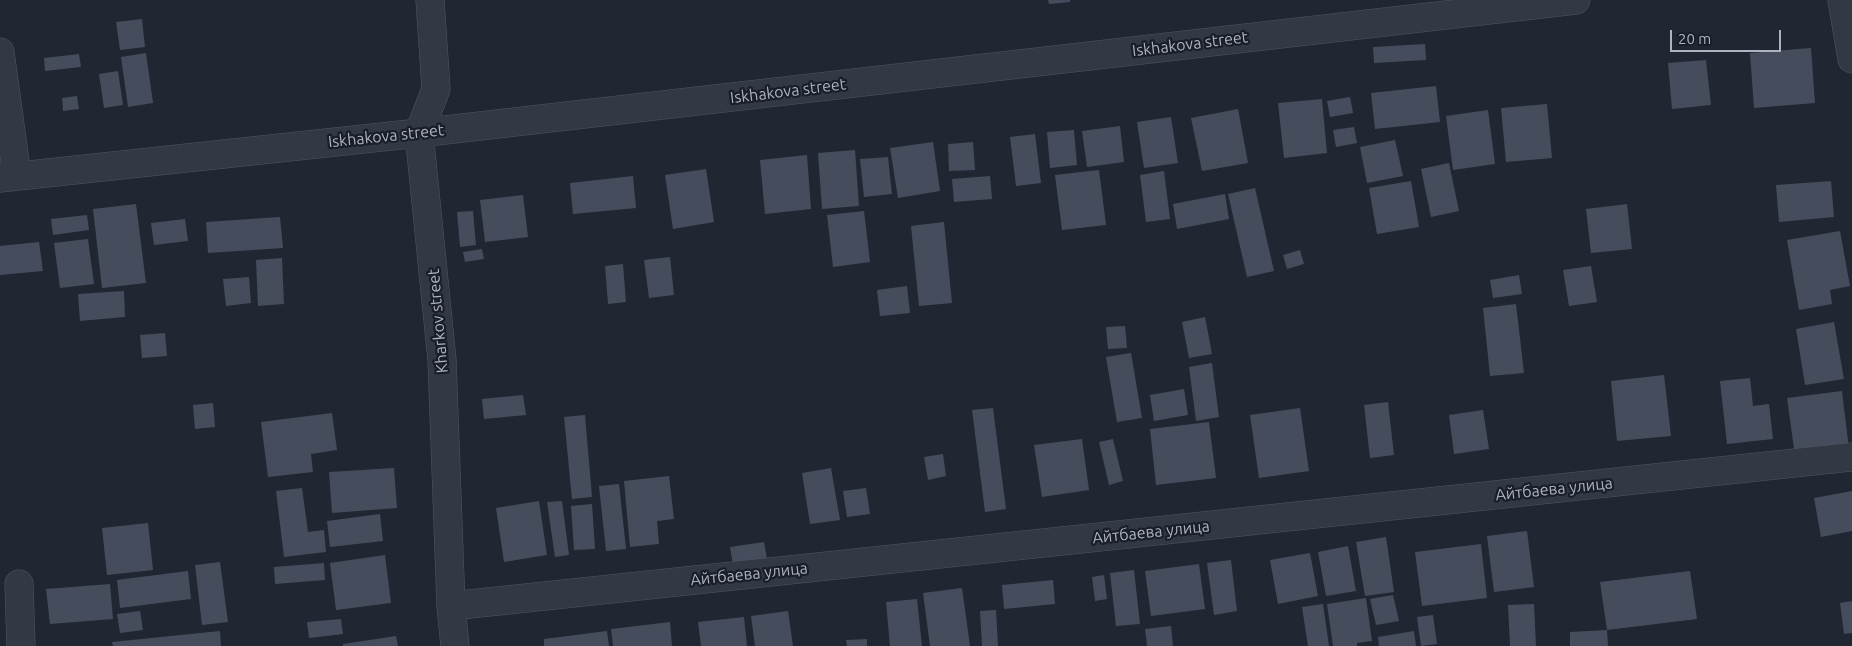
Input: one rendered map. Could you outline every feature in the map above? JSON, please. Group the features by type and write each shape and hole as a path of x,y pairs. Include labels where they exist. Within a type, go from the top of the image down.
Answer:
{"street":[{"name":"Kharkov street","path":"430,0 436,89 419,133 442,360 451,606 455,646"},
{"name":"Iskhakova street","path":"9,177 419,133 1576,0"},
{"path":"1842,0 1852,58"},
{"path":"0,52 9,177"},
{"name":"Айтбаева улица","path":"451,606 1852,457"},
{"path":"19,584 21,646"}],"building":[{"path":"1048,0 1070,0 1070,2 1049,4"},
{"path":"142,19 145,47 120,50 116,22"},
{"path":"1425,44 1426,60 1374,63 1373,47"},
{"path":"1811,48 1815,103 1754,108 1750,53"},
{"path":"146,53 153,103 128,107 121,57"},
{"path":"79,54 81,67 45,71 44,58"},
{"path":"1706,60 1711,105 1672,109 1668,63"},
{"path":"118,71 123,105 104,108 99,74"},
{"path":"1436,86 1440,122 1375,129 1371,93"},
{"path":"77,96 79,109 63,111 62,98"},
{"path":"1350,97 1353,113 1330,117 1327,101"},
{"path":"1322,99 1327,153 1284,158 1278,103"},
{"path":"1547,104 1552,158 1506,162 1501,108"},
{"path":"1238,109 1248,163 1202,171 1191,118"},
{"path":"1488,110 1495,164 1453,170 1446,116"},
{"path":"1171,117 1178,163 1144,168 1137,122"},
{"path":"1120,126 1124,162 1087,167 1082,131"},
{"path":"1354,127 1357,143 1336,147 1333,130"},
{"path":"1074,130 1077,165 1050,168 1047,132"},
{"path":"1035,134 1041,183 1016,186 1010,137"},
{"path":"1395,140 1403,176 1367,183 1360,147"},
{"path":"933,142 940,191 898,198 890,148"},
{"path":"973,142 975,170 949,171 948,144"},
{"path":"855,150 859,206 822,209 818,153"},
{"path":"807,155 811,209 765,214 760,160"},
{"path":"888,157 892,194 864,197 860,159"},
{"path":"1449,163 1459,211 1431,217 1421,169"},
{"path":"706,169 714,222 673,229 665,175"},
{"path":"1099,170 1106,225 1062,230 1055,175"},
{"path":"1164,171 1170,219 1146,222 1140,175"},
{"path":"633,176 636,208 573,214 570,183"},
{"path":"990,176 992,199 954,202 952,179"},
{"path":"1411,181 1419,227 1377,234 1369,188"},
{"path":"1831,181 1834,217 1779,222 1776,185"},
{"path":"1255,188 1274,271 1247,277 1228,194"},
{"path":"1225,194 1229,219 1177,229 1173,204"},
{"path":"523,195 528,237 485,242 480,200"},
{"path":"136,204 146,283 102,288 93,209"},
{"path":"1627,204 1632,249 1591,253 1586,209"},
{"path":"473,211 476,245 460,247 457,212"},
{"path":"864,211 870,262 833,267 827,215"},
{"path":"87,215 89,230 53,235 51,219"},
{"path":"280,217 283,248 208,253 206,222"},
{"path":"185,219 188,241 154,245 151,223"},
{"path":"944,222 952,303 919,306 911,226"},
{"path":"1840,231 1850,286 1830,290 1832,304 1799,310 1787,240"},
{"path":"88,239 94,284 60,288 54,243"},
{"path":"39,242 43,271 0,275 0,246"},
{"path":"482,249 484,259 465,262 463,252"},
{"path":"1300,250 1304,264 1287,269 1283,255"},
{"path":"670,257 674,295 649,298 644,260"},
{"path":"282,258 284,304 258,306 256,260"},
{"path":"623,264 626,302 608,304 605,266"},
{"path":"1591,266 1597,302 1569,306 1563,270"},
{"path":"1519,275 1522,294 1493,298 1490,280"},
{"path":"249,277 251,303 226,306 223,279"},
{"path":"907,286 910,313 880,316 877,290"},
{"path":"124,291 125,317 80,321 78,294"},
{"path":"1516,304 1524,373 1490,376 1483,308"},
{"path":"1205,317 1212,354 1189,358 1182,322"},
{"path":"1834,322 1844,379 1805,385 1796,329"},
{"path":"1125,326 1127,348 1108,349 1106,327"},
{"path":"165,333 167,356 142,358 140,335"},
{"path":"1131,353 1142,418 1117,422 1106,357"},
{"path":"1212,363 1219,417 1196,421 1189,367"},
{"path":"1664,375 1671,436 1617,441 1611,381"},
{"path":"1750,378 1753,406 1769,404 1773,439 1727,444 1720,381"},
{"path":"1184,389 1188,415 1154,421 1150,395"},
{"path":"1842,391 1849,449 1795,456 1787,398"},
{"path":"523,395 526,415 484,419 482,399"},
{"path":"1388,402 1394,455 1370,458 1364,405"},
{"path":"213,403 215,427 195,429 193,405"},
{"path":"993,408 1006,509 985,512 972,410"},
{"path":"1300,408 1309,471 1259,478 1250,415"},
{"path":"1483,410 1489,449 1454,454 1449,415"},
{"path":"332,413 337,450 311,454 313,472 268,477 261,422"},
{"path":"585,415 592,497 572,499 564,417"},
{"path":"1209,422 1216,478 1156,485 1150,429"},
{"path":"1082,439 1089,490 1042,497 1034,445"},
{"path":"1113,439 1123,481 1109,485 1099,442"},
{"path":"943,454 946,476 928,480 924,457"},
{"path":"394,468 397,508 332,513 329,472"},
{"path":"831,468 840,520 810,524 802,473"},
{"path":"669,476 674,519 657,521 659,544 630,547 624,481"},
{"path":"619,484 626,549 606,551 599,486"},
{"path":"302,488 308,532 324,530 326,552 284,557 276,491"},
{"path":"866,488 870,514 847,517 843,491"},
{"path":"1852,491 1852,531 1821,537 1814,498"},
{"path":"539,501 547,555 504,562 496,508"},
{"path":"562,501 569,555 555,557 547,502"},
{"path":"592,504 595,549 574,550 571,506"},
{"path":"380,514 383,541 330,547 327,521"},
{"path":"148,523 153,570 107,575 102,528"},
{"path":"1527,531 1534,587 1494,592 1487,536"},
{"path":"1386,537 1394,592 1365,596 1356,542"},
{"path":"764,542 767,559 733,565 730,547"},
{"path":"1481,544 1487,598 1422,606 1415,552"},
{"path":"1348,546 1356,591 1326,596 1318,552"},
{"path":"1310,553 1318,596 1278,604 1270,560"},
{"path":"385,555 391,603 336,610 330,563"},
{"path":"1231,560 1237,611 1214,615 1207,563"},
{"path":"220,562 228,622 202,625 195,565"},
{"path":"324,563 325,580 275,584 274,567"},
{"path":"1199,564 1205,609 1151,616 1145,571"},
{"path":"1134,570 1140,624 1116,626 1110,573"},
{"path":"188,571 191,599 120,608 117,580"},
{"path":"1690,571 1697,619 1607,630 1600,582"},
{"path":"1104,575 1107,599 1095,601 1092,577"},
{"path":"1053,580 1055,604 1004,609 1002,585"},
{"path":"110,584 113,619 50,624 46,589"},
{"path":"962,588 970,646 930,646 923,593"},
{"path":"1393,595 1399,621 1376,625 1370,599"},
{"path":"1366,598 1372,641 1357,643 1357,646 1333,646 1327,604"},
{"path":"917,599 922,646 890,646 886,602"},
{"path":"1852,601 1852,633 1844,634 1840,603"},
{"path":"1323,604 1329,646 1308,646 1302,607"},
{"path":"1534,604 1536,646 1510,646 1508,605"},
{"path":"996,610 998,646 982,646 980,611"},
{"path":"140,611 143,630 120,633 117,614"},
{"path":"788,611 793,646 755,646 751,616"},
{"path":"1433,615 1437,644 1421,646 1417,617"},
{"path":"744,617 747,646 701,646 698,622"},
{"path":"341,619 343,634 309,638 307,622"},
{"path":"670,622 672,646 613,646 611,629"},
{"path":"1171,626 1173,646 1147,646 1145,629"},
{"path":"1607,630 1608,646 1570,646 1570,632"},
{"path":"220,631 221,646 113,646 112,642"},
{"path":"607,631 609,646 544,646 544,639"},
{"path":"1414,631 1416,646 1379,646 1378,637"},
{"path":"396,636 398,646 343,646 343,644"},
{"path":"867,639 867,646 847,646 846,640"}]}
